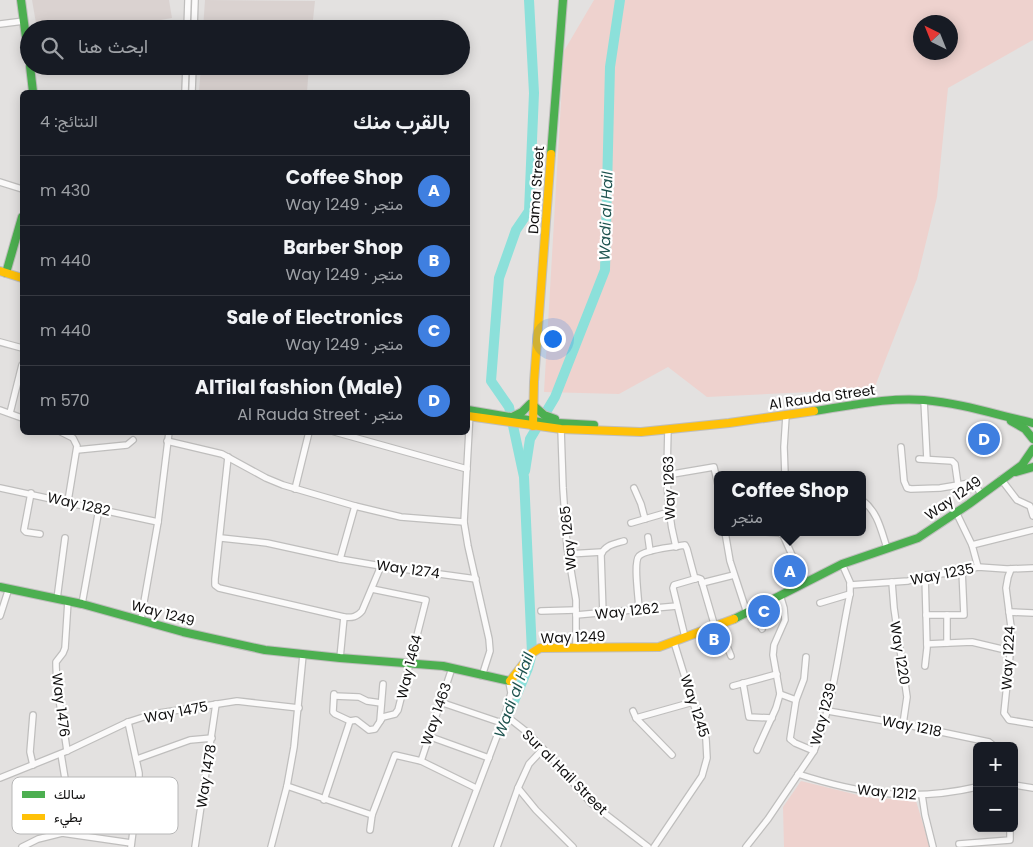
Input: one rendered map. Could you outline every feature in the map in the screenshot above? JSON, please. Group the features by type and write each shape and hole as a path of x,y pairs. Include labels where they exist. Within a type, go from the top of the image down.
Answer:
{"main road":[{"path":"21,0 24,20"},
{"name":"Dama Street","path":"531,423 563,0"},
{"path":"31,75 33,90"},
{"path":"20,223 3,272 20,277"},
{"name":"Al Rauda Street","path":"470,413 511,418 531,423 651,430 693,428 890,400 924,400 957,405 1033,423"},
{"path":"511,418 532,405 541,414 551,419 588,422 599,426"},
{"name":"Al Rauda Street","path":"470,413 561,429 642,432 651,430"},
{"name":"Al Rauda Street","path":"995,414 1025,429 1033,439"},
{"name":"Way 1249","path":"1010,474 1026,460 1033,449"},
{"name":"Way 1249","path":"0,587 82,604 183,632 247,646 303,655 452,668 509,682 520,672 536,649 659,647 717,627 842,564 918,538 1001,479 1010,474 1033,467"}],"street":[{"path":"187,20 188,0"},
{"path":"194,20 195,0"},
{"path":"0,24 20,22"},
{"path":"185,90 186,75"},
{"path":"192,90 193,75"},
{"path":"0,182 20,188"},
{"path":"0,342 20,347"},
{"path":"10,413 20,373"},
{"path":"924,400 927,459"},
{"path":"0,410 20,417"},
{"path":"785,471 786,416"},
{"name":"Way 1265","path":"561,429 568,554 575,592 576,647"},
{"name":"Way 1263","path":"668,429 667,474 669,512 676,547"},
{"path":"67,435 76,442 77,450 68,502"},
{"path":"141,619 158,522 168,435"},
{"path":"295,489 308,435"},
{"path":"346,435 467,469"},
{"path":"468,435 464,522 490,640 490,651 482,676"},
{"path":"77,450 127,445 133,440"},
{"path":"167,441 212,451 228,457 266,478 295,489 354,506 401,517 464,522"},
{"path":"901,447 904,481 907,488 940,488 972,483 981,494"},
{"path":"228,457 221,538 215,580 215,585 219,588 344,618 352,618 358,615 372,589 381,566"},
{"path":"920,459 952,461 955,464 958,486"},
{"path":"667,474 714,467 715,471"},
{"path":"1001,479 1016,500 1030,506 1033,516"},
{"name":"Way 1282","path":"0,488 158,522"},
{"path":"634,488 645,519"},
{"path":"30,493 24,530 40,534"},
{"path":"866,503 874,510 887,548"},
{"path":"340,559 354,506"},
{"path":"82,604 99,509"},
{"path":"631,523 669,512"},
{"path":"956,512 972,545 978,567"},
{"path":"972,545 1033,530"},
{"path":"726,536 734,575 749,611 762,629"},
{"path":"782,536 804,582"},
{"path":"648,537 650,551"},
{"path":"57,599 65,538"},
{"name":"Way 1274","path":"221,538 267,543 381,566 476,578"},
{"path":"604,614 602,552 608,546 624,541"},
{"path":"639,610 636,562 640,555 650,551 686,546 695,579 700,578 717,627 731,656"},
{"path":"568,554 602,552"},
{"name":"Way 1239","path":"746,847 768,819 814,751 828,711 850,594 850,585 842,564"},
{"name":"Way 1235","path":"850,585 908,581 925,575 950,573 978,567 1033,568"},
{"name":"Way 1224","path":"1011,569 1006,588 1010,651 1004,716 1012,722 1033,724"},
{"path":"926,615 964,616 962,570"},
{"path":"702,583 734,575"},
{"path":"925,575 927,644 925,666"},
{"name":"Way 1262","path":"685,637 674,585 695,579"},
{"name":"Way 1220","path":"892,582 907,697 903,724"},
{"path":"0,616 9,588"},
{"name":"Way 1464","path":"350,721 351,719 356,720 372,730 375,729 383,717 395,714 398,710 426,600 372,589"},
{"path":"820,603 850,594"},
{"path":"757,750 772,718 780,694 773,656 774,645 786,620 780,595"},
{"name":"Way 1476","path":"67,751 59,706 56,662 65,648 68,601"},
{"name":"Way 1262","path":"541,611 604,614 677,606"},
{"path":"1009,612 1033,613"},
{"path":"947,615 947,643"},
{"path":"340,658 344,618"},
{"name":"Way 1245","path":"654,847 698,782 705,768 707,748 706,739 692,702 674,642"},
{"path":"927,644 972,642 1010,651"},
{"path":"271,847 294,747 303,655"},
{"path":"806,656 804,679 796,700 790,739 814,751"},
{"name":"Way 1463","path":"421,761 452,668"},
{"path":"733,686 777,674"},
{"path":"455,847 505,715 511,693 509,682"},
{"path":"744,683 749,717 772,718"},
{"path":"380,721 383,684"},
{"path":"780,694 796,700"},
{"path":"324,800 350,721 333,712 334,695 359,697 367,701 381,703"},
{"name":"Way 1475","path":"0,778 67,751 128,722 153,714 237,701 298,708"},
{"path":"440,702 502,723"},
{"path":"636,718 692,702"},
{"name":"Way 1478","path":"195,847 216,704"},
{"path":"633,711 636,718 672,755"},
{"name":"Way 1218","path":"828,711 989,742"},
{"path":"33,765 30,752 34,715"},
{"name":"Sur al Hail Street","path":"505,715 543,749 592,803 648,847"},
{"path":"128,722 137,759 138,777"},
{"path":"428,736 489,758"},
{"path":"137,759 190,740 212,738"},
{"path":"498,847 518,788 529,764 543,749"},
{"path":"60,754 64,777"},
{"path":"370,830 372,815 395,755 421,761 476,788"},
{"name":"Way 1212","path":"798,774 867,793 922,795 973,788"},
{"path":"286,786 372,815"},
{"path":"1018,786 1033,788"},
{"path":"518,788 536,810 573,847"},
{"path":"922,795 933,847"},
{"path":"959,844 1002,844 1010,840 1010,832"},
{"path":"22,847 38,839 58,834"},
{"path":"68,834 131,845"}],"shaded area":[{"path":"32,0 169,0 172,18 161,20 35,20"},
{"path":"205,0 315,1 313,20 204,20"},
{"path":"594,0 1033,0 1033,40 948,88 937,197 917,279 874,389 707,397 668,367 619,394 544,392 564,51"},
{"path":"200,75 308,75 307,90 199,90"},
{"path":"801,781 866,797 916,801 930,847 784,847 783,807"}],"waterway":[{"name":"Wadi al Hail","path":"503,727 528,668 532,653 524,477 509,407 491,381 499,278 516,230 529,211 534,93 529,0"},
{"name":"Wadi al Hail","path":"525,471 530,439 555,397 605,270 610,67 620,0"}],"traffic: fast":[{"path":"21,0 24,20"},
{"path":"551,154 563,0"},
{"path":"31,75 33,90"},
{"path":"6,273 20,224"},
{"path":"814,411 910,399 965,406 1033,423"},
{"path":"512,417 522,412 530,404"},
{"path":"534,406 544,415 555,419"},
{"path":"470,410 540,422 594,425"},
{"path":"1011,421 1025,429 1033,439"},
{"path":"734,619 842,564 918,538 1022,465 1033,449"},
{"path":"1016,472 1033,467"},
{"path":"0,587 82,604 183,632 265,650 443,666 510,681"}],"traffic: slow":[{"path":"533,426 534,382 551,154"},
{"path":"0,271 20,277"},
{"path":"470,416 561,429 641,432 729,423 814,411"},
{"path":"510,681 532,653 540,648 659,647 734,619"}],"place":[{"name":"AlTilal fashion (Male)","path":"984,439"},
{"name":"Coffee Shop","path":"790,571"},
{"name":"Sale of Electronics","path":"764,611"},
{"name":"Barber Shop","path":"714,639"}]}
